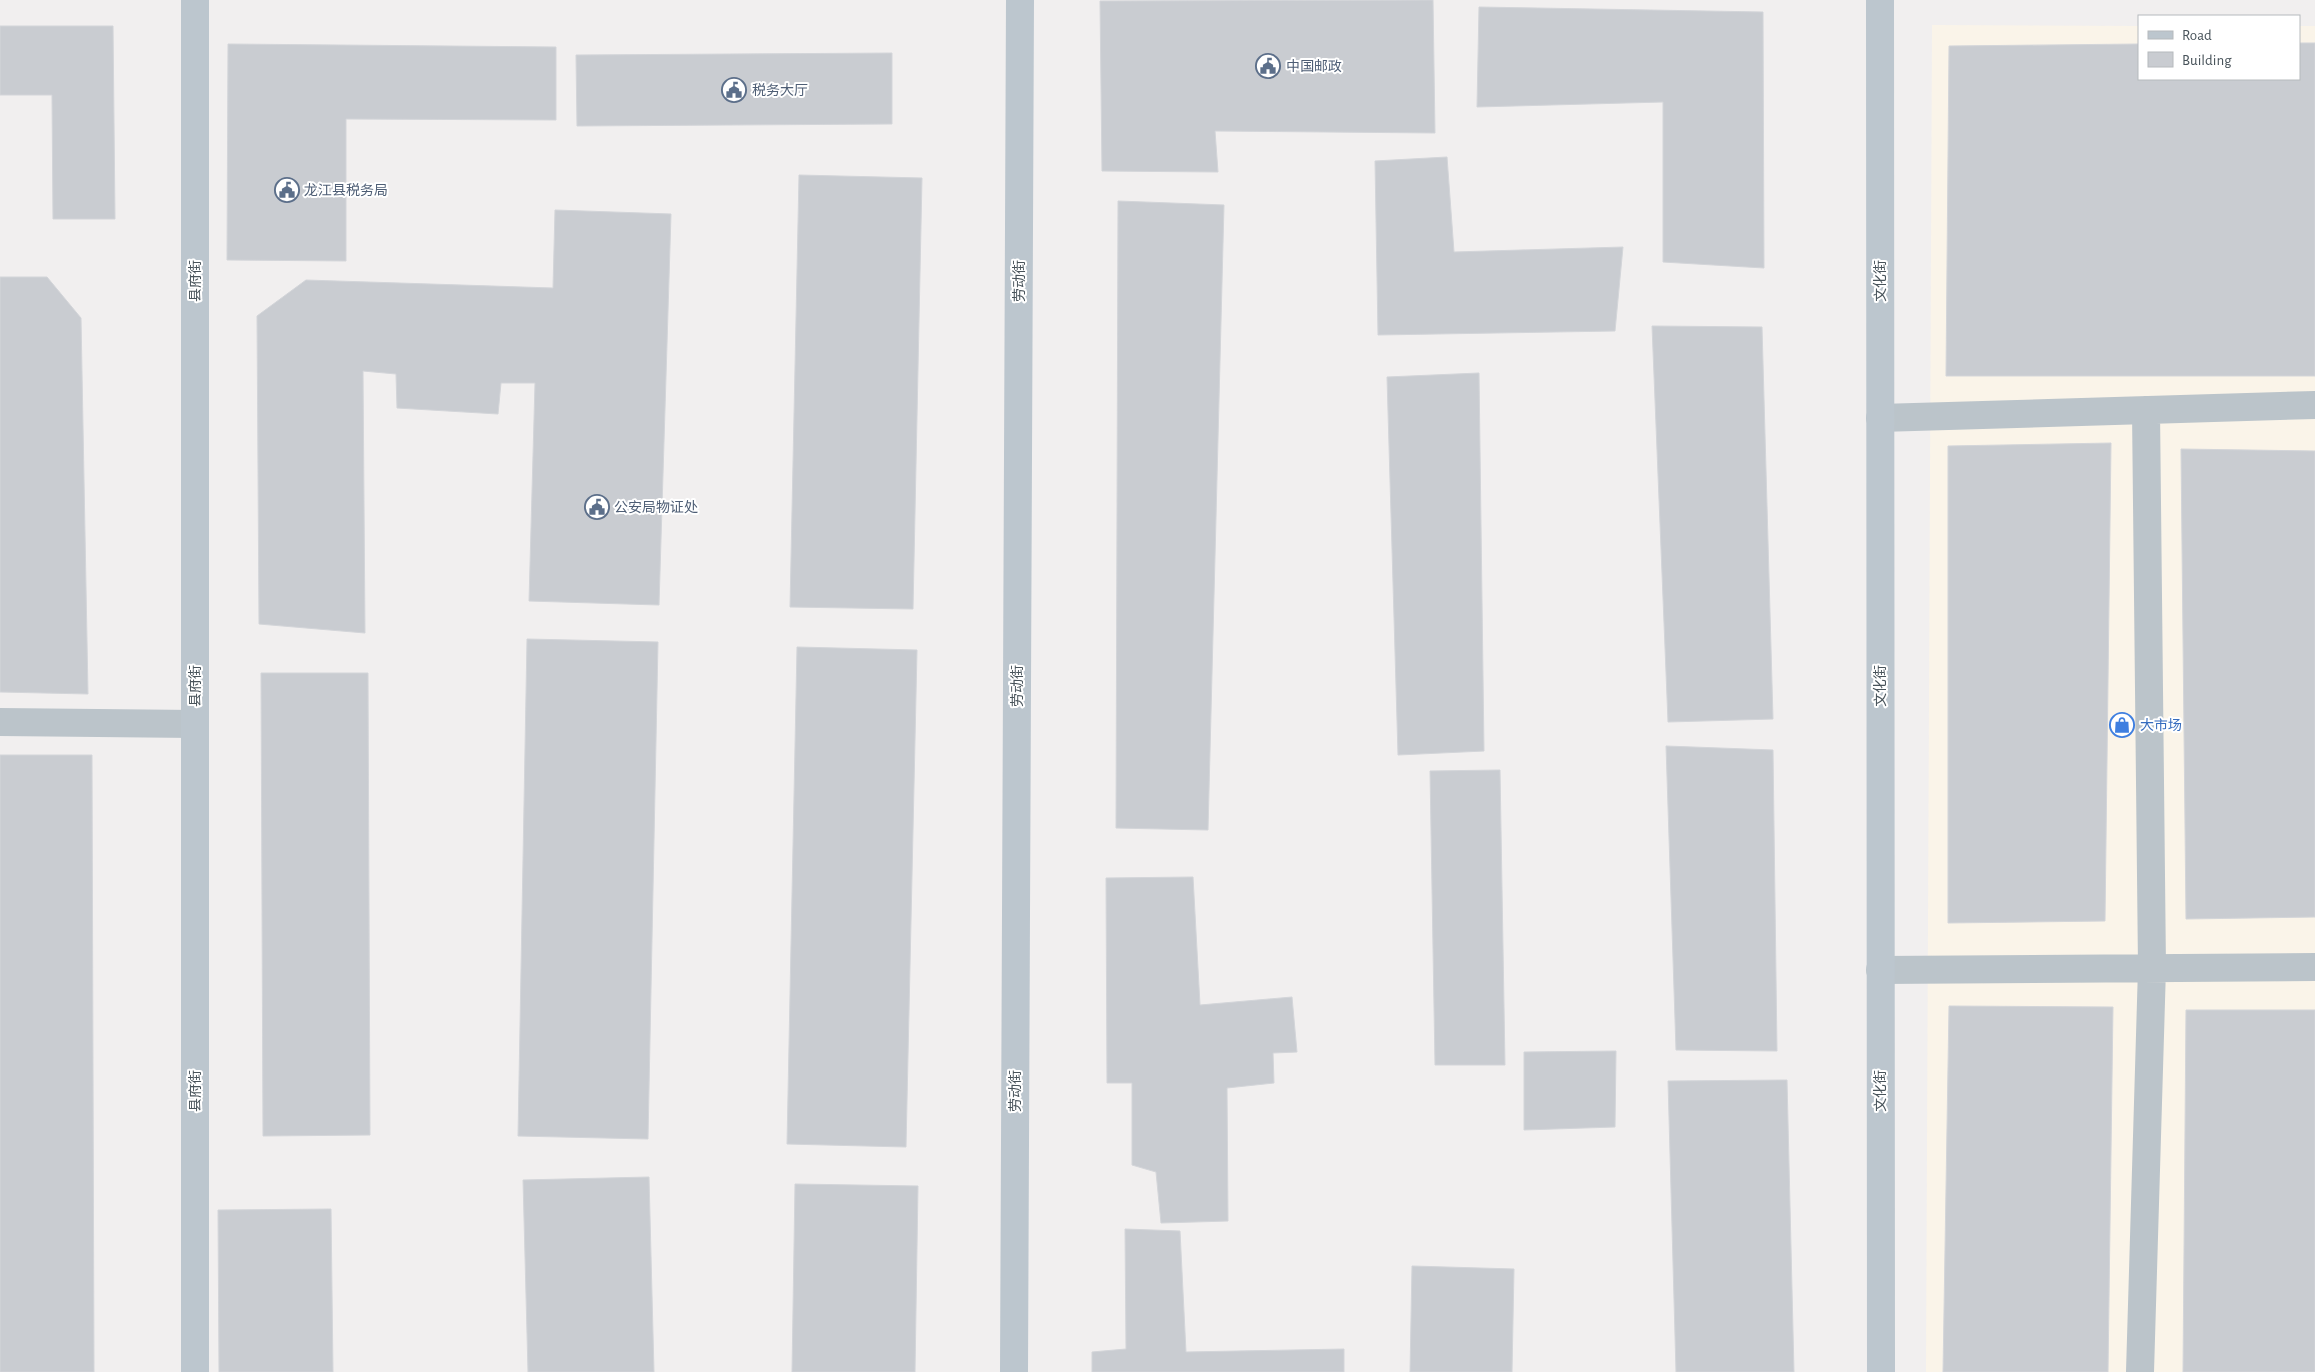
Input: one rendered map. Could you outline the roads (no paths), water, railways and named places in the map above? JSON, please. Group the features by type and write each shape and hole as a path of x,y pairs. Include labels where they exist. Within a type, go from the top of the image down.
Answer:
{"street":[{"name":"县府街","path":"195,0 195,1372"},
{"name":"劳动街","path":"1014,1372 1020,0"},
{"name":"文化街","path":"1880,0 1881,1372"},
{"path":"1880,418 2315,405"},
{"path":"2140,1372 2152,968 2146,410"},
{"path":"0,722 195,724"},
{"path":"1880,970 2315,967"}],"place":[{"name":"中国邮政","path":"1268,66"},
{"name":"税务大厅","path":"734,90"},
{"name":"龙江县税务局","path":"287,190"},
{"name":"公安局物证处","path":"597,507"},
{"name":"大市场","path":"2122,725"}]}
